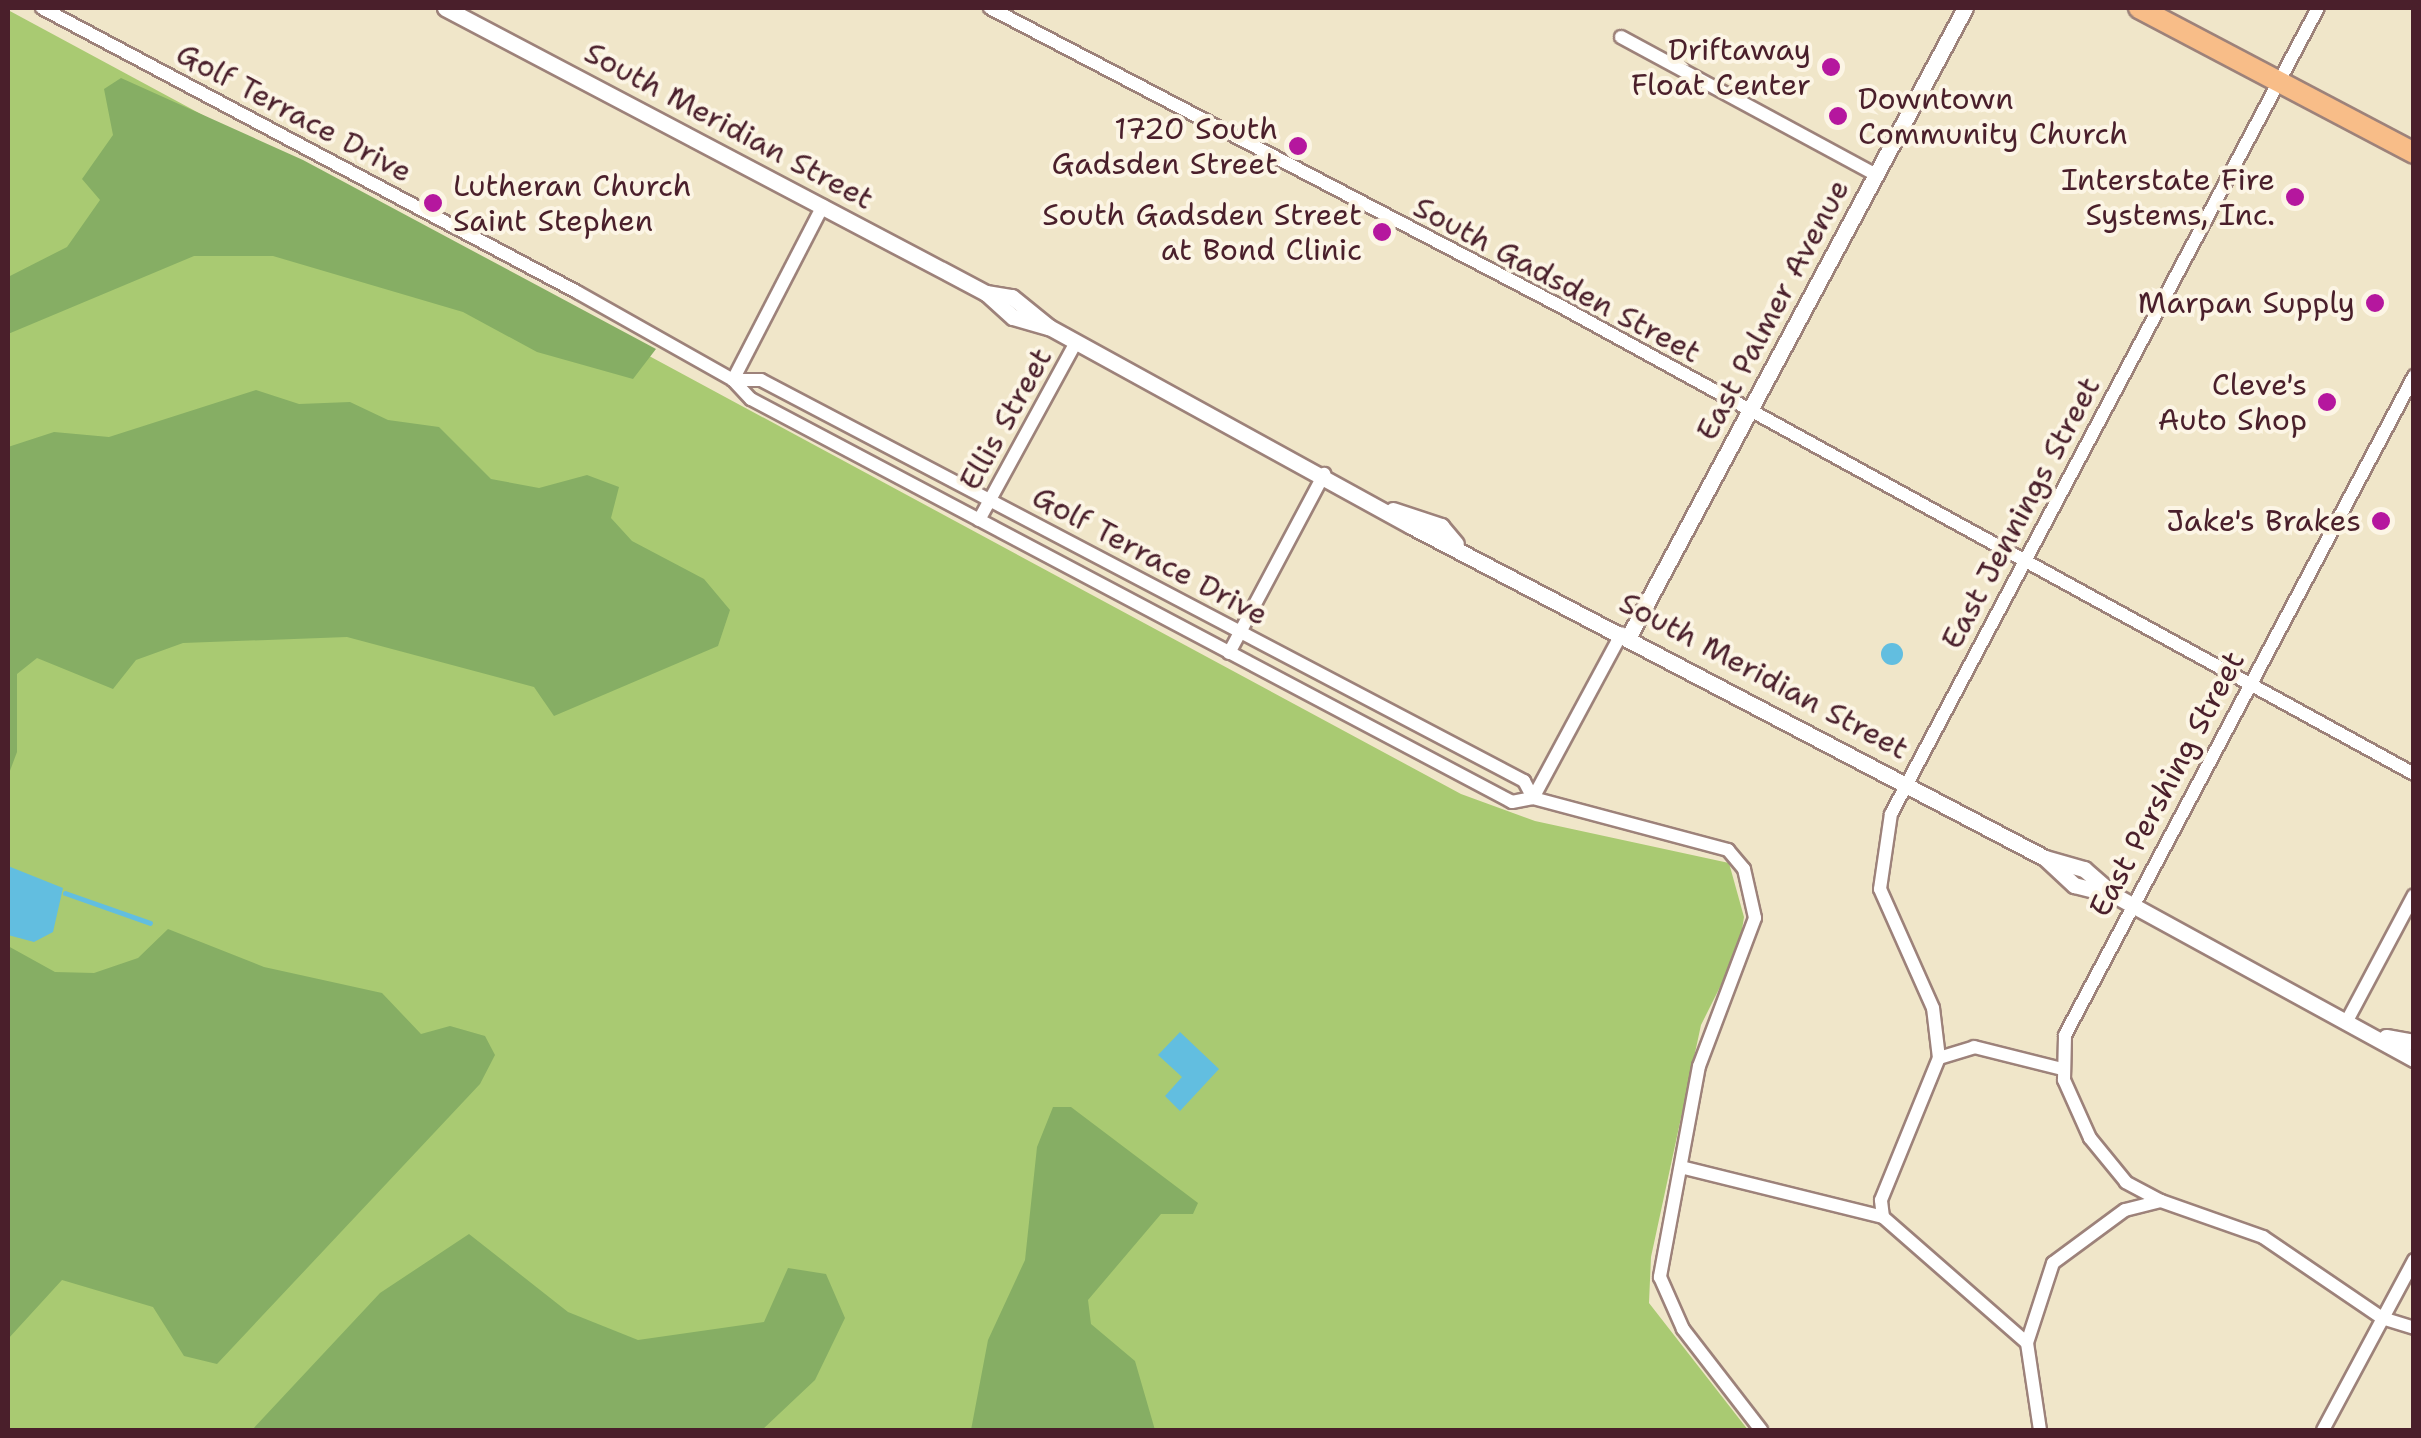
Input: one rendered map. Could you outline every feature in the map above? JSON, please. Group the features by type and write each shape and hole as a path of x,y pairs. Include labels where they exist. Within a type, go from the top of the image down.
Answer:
{"main road":[{"path":"2139,8 2414,153"}],"street":[{"name":"Golf Terrace Drive","path":"42,8 733,380 751,399 1512,802 1533,798 1693,836 1728,850 1744,869 1752,932 1710,1028 1680,1167 1662,1290 1761,1430"},
{"name":"South Meridian Street","path":"446,8 476,15 986,293 1012,298 1076,342 1393,510 1441,526 1456,544 2046,858 2084,869 2114,895 2386,1038 2414,1059"},
{"name":"South Gadsden Street","path":"990,8 1750,413 2414,774"},
{"name":"East Palmer Avenue","path":"1533,798 1750,413 1964,8"},
{"name":"East Jennings Street","path":"1883,1217 1881,1200 1939,1058 1934,1008 1880,889 1882,844 1908,783 2022,564 2318,8"},
{"path":"1621,37 1876,175"},
{"path":"733,380 823,206"},
{"name":"Ellis Street","path":"979,520 1076,342"},
{"name":"East Pershing Street","path":"2062,1068 2070,1019 2414,376"},
{"name":"Golf Terrace Drive","path":"733,380 761,380 1524,780 1533,798"},
{"path":"1230,653 1324,474"},
{"path":"2348,1019 2414,896"},
{"name":"South Meridian Street","path":"2386,1038 2414,1042"},
{"path":"1939,1058 1974,1047 2062,1068 2105,1158 2161,1200 2263,1238 2382,1318 2414,1328"},
{"path":"1680,1167 1883,1217 2027,1343"},
{"path":"2040,1430 2027,1343 2053,1262 2124,1210 2161,1200"},
{"path":"2323,1430 2414,1260"}],"green space":[{"path":"8,10 1461,794 1535,821 1729,863 1744,917 1739,949 1701,1025 1651,1257 1649,1303 1748,1430 8,1430"},
{"path":"121,78 303,160 656,349 633,379 537,352 463,312 273,256 194,256 8,334 8,277 67,247 100,200 82,179 113,135 104,89"},
{"path":"256,390 299,404 350,402 388,420 439,427 491,479 539,488 587,475 619,487 611,518 632,541 704,579 730,610 718,646 554,716 534,687 347,637 183,643 136,660 113,689 37,658 17,674 17,752 8,776 8,447 54,432 109,437"},
{"path":"168,929 264,967 382,993 421,1034 450,1026 485,1036 495,1055 480,1084 217,1364 184,1356 153,1307 62,1280 8,1339 8,946 55,972 94,973 138,958"},
{"path":"1053,1107 1071,1107 1198,1203 1193,1214 1161,1214 1088,1300 1091,1324 1135,1361 1155,1430 971,1430 988,1340 1025,1260 1037,1147"},
{"path":"469,1234 568,1312 638,1340 764,1322 788,1268 826,1274 845,1318 815,1380 762,1430 252,1430 380,1293"}],"water":[{"path":"1888,643 1896,643 1903,654 1896,665 1888,665 1881,658 1881,650"},
{"path":"8,866 63,888 53,932 34,942 8,935"},
{"path":"1180,1032 1219,1069 1180,1111 1165,1096 1182,1077 1158,1055"}],"waterway":[{"path":"65,893 150,923"}],"place":[{"name":"Driftaway Float Center","path":"1831,67"},
{"name":"Downtown Community Church","path":"1838,116"},
{"name":"1720 South Gadsden Street","path":"1298,146"},
{"name":"Interstate Fire Systems, Inc.","path":"2295,197"},
{"name":"Lutheran Church Saint Stephen","path":"433,203"},
{"name":"South Gadsden Street at Bond Clinic","path":"1382,232"},
{"name":"Marpan Supply","path":"2375,303"},
{"name":"Cleve's Auto Shop","path":"2327,402"},
{"name":"Jake's Brakes","path":"2381,521"}]}
